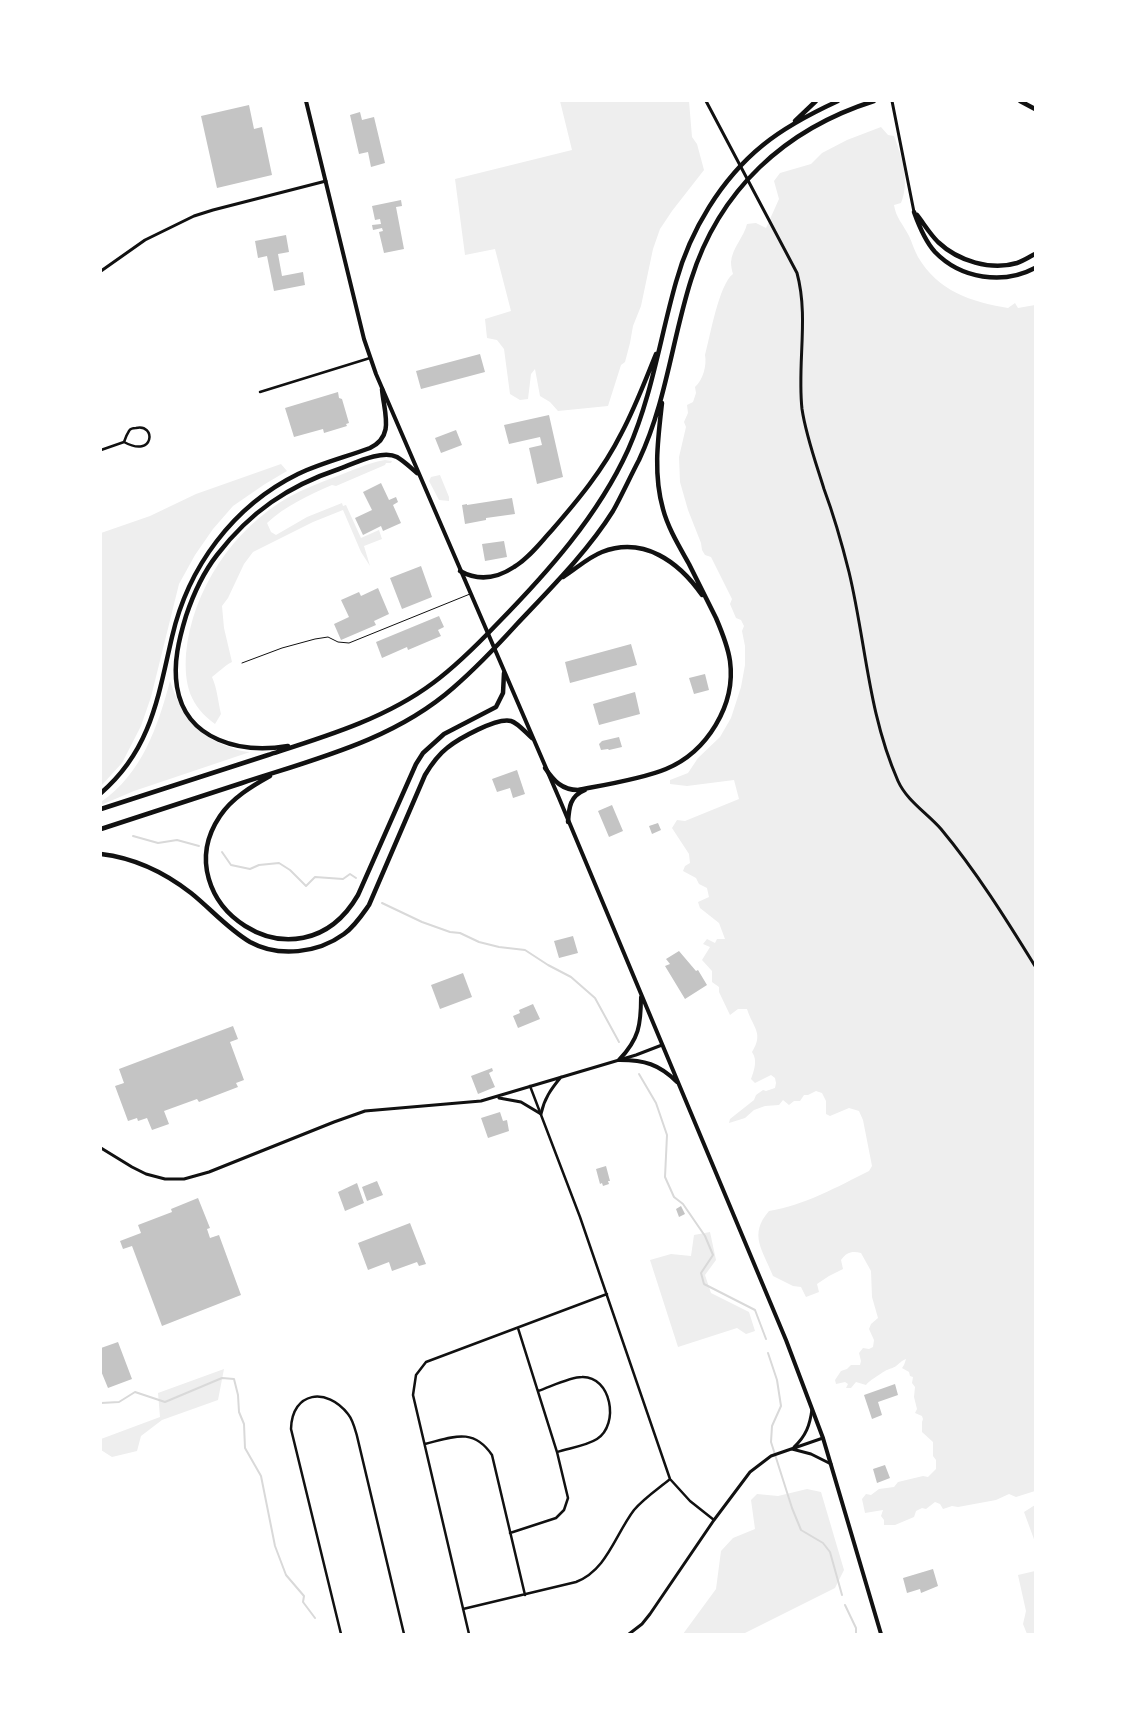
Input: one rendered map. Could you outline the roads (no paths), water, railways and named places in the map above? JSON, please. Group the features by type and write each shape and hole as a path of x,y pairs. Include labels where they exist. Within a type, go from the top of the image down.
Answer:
{"highway":[{"path":"780,133 816,101"},
{"path":"101,809 304,743 356,724 403,702 434,682 470,652 536,583 602,497 617,472 633,438 646,400 677,278 688,246 704,215 724,185 762,145 799,121 838,101"},
{"path":"101,829 359,744 413,718 453,688 477,666 559,579 613,511 652,427 663,392 691,280 704,245 718,217 732,196 779,149 837,115 874,101"},
{"path":"1022,101 1035,104"},
{"path":"1022,101 1035,109"},
{"path":"914,212 938,243 957,256 967,260 993,265 1005,265 1017,263 1035,254"},
{"path":"914,212 924,236 935,252 945,261 965,272 998,278 1011,277 1035,268"},
{"path":"460,571 480,578 498,574 515,567 530,554 583,494 604,462 634,408 662,336"},
{"path":"101,793 117,778 133,758 149,728 180,608 190,581 208,553 227,528 263,496 298,474 370,448 380,442 386,431 382,389"},
{"path":"545,768 554,781 565,788 578,790 658,772 691,755 715,726 729,691 730,664 723,635 662,508 657,454 663,392"},
{"path":"304,743 278,748 257,749 232,746 210,736 193,720 181,699 176,670 177,652 191,602 202,578 232,536 251,518 295,486 382,454 395,456 418,473"},
{"path":"559,579 587,560 603,552 618,548 634,548 658,554 678,567 694,585 710,608"},
{"path":"278,771 233,801 220,816 212,832 207,850 207,870 212,888 222,905 235,920 251,931 270,938 289,939 307,937 324,932 338,922 350,909 358,896 416,764 423,753 444,734 496,707 503,693 504,674"},
{"path":"101,854 129,859 147,865 163,874 191,893 236,933 251,942 277,951 312,949 329,943 345,933 369,905 425,775 434,760 447,747 477,731 508,720 532,738"},
{"path":"568,822 569,808 573,798 581,792 596,786"}],"main road":[{"path":"306,101 370,358 786,1340 823,1438 881,1634"},
{"path":"619,1060 629,1050 638,1033 641,995"},
{"path":"619,1060 636,1060 654,1065 669,1074 678,1083"}],"street":[{"path":"706,101 794,265 799,282 803,316 802,410 812,452 831,507 848,570 857,610 871,697 881,734 895,773 904,792 940,828 962,856 1007,921 1035,966"},
{"path":"892,101 914,212"},
{"path":"101,271 145,240 194,216 326,181"},
{"path":"260,392 370,358"},
{"path":"101,450 124,442 129,431 134,428 142,427 147,430 150,436 149,442 139,448 132,447 124,442"},
{"path":"101,1148 146,1174 165,1179 184,1179 209,1172 334,1122 365,1112 386,1108 473,1102 496,1097 662,1045"},
{"path":"541,1114 542,1104 547,1095 562,1077"},
{"path":"530,1086 580,1217 670,1479 690,1501 714,1520"},
{"path":"496,1097 511,1098 541,1114"},
{"path":"468,1634 413,1395 419,1369 426,1362 607,1294"},
{"path":"510,1533 552,1521 564,1510 567,1502 567,1492 557,1452 518,1328"},
{"path":"538,1391 580,1376 588,1377 601,1386 608,1397 612,1415 607,1429 598,1438 557,1452"},
{"path":"341,1634 291,1429 294,1411 302,1401 312,1397 325,1398 339,1404 350,1415 357,1436 404,1634"},
{"path":"791,1448 805,1434 812,1409"},
{"path":"425,1444 462,1436 474,1438 485,1445 492,1455 525,1594"},
{"path":"629,1634 642,1624 650,1614 714,1520 750,1472 770,1456 823,1438"},
{"path":"791,1448 811,1454 831,1464"},
{"path":"463,1609 576,1582 593,1572 600,1565 638,1506 670,1479"}],"lane":[{"path":"242,663 282,648 315,639 328,637 338,642 348,643 471,594"}],"waterway":[{"path":"133,836 158,843 177,840 199,846"},
{"path":"222,852 231,865 250,869 259,865 279,863 290,870 306,886 315,877 343,879 350,874 356,878"},
{"path":"382,903 422,922 450,932 460,933 479,942 525,950 571,977 595,998 619,1042"},
{"path":"639,1074 656,1103 667,1135 665,1177 674,1197 683,1204 705,1236 713,1255 701,1273 704,1284 755,1310 766,1339"},
{"path":"768,1353 777,1380 781,1406 772,1426 771,1442 801,1530 823,1543 830,1552 842,1595"},
{"path":"101,1403 119,1402 135,1392 165,1402 222,1378 234,1379 238,1395 239,1412 244,1424 245,1448 261,1476 275,1546 286,1575 304,1596 303,1602 315,1618"},
{"path":"845,1605 856,1628 856,1634"}]}
